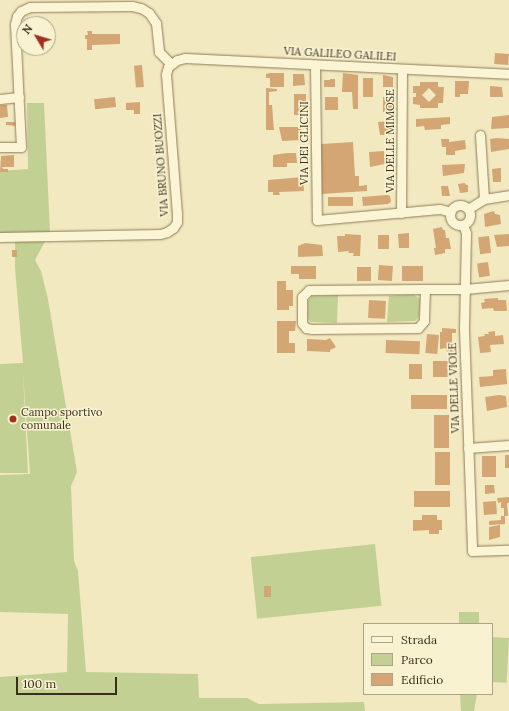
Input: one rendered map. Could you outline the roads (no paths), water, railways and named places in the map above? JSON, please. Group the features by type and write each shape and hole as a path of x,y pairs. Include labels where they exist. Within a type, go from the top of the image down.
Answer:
{"street":[{"path":"0,148 21,147 15,24 17,16 21,11 30,7 132,6 140,8 149,12 156,23 158,52 171,64"},
{"name":"VIA GALILEO GALILEI","path":"171,64 177,60 185,58 509,74"},
{"name":"VIA BRUNO BUOZZI","path":"0,237 160,234 173,228 177,222 177,214 166,78 167,70 171,64"},
{"name":"VIA DEI GLICINI","path":"315,65 317,220 401,213"},
{"name":"VIA DELLE MIMOSE","path":"401,213 402,69"},
{"path":"0,99 19,97"},
{"path":"480,135 484,199"},
{"path":"468,209 484,199 509,195"},
{"path":"451,212 457,206 463,206 468,209"},
{"path":"401,213 440,209 451,212"},
{"path":"451,212 452,221 463,225 469,218 468,209"},
{"name":"VIA DELLE VIOLE","path":"463,225 466,233 464,329 472,551 509,550"},
{"path":"425,289 424,321 418,328 312,330 306,328 302,323 302,297 309,290 425,289 465,289 509,285"},
{"path":"468,448 509,445"}],"place":[{"name":"Campo sportivo comunale","path":"13,419"}]}
